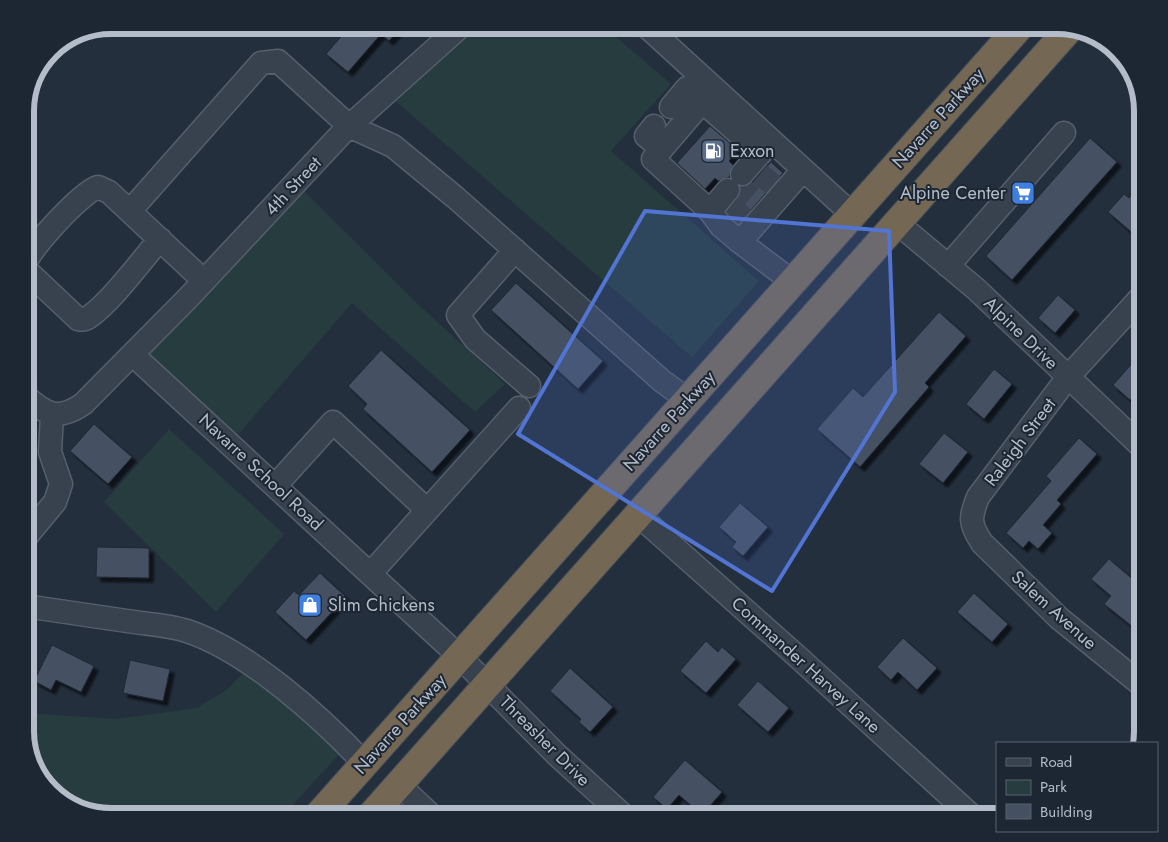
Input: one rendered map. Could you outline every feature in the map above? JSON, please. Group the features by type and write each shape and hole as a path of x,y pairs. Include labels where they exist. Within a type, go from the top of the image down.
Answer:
{"highway":[{"name":"Navarre Parkway","path":"326,808 1013,34"},
{"path":"896,222 891,205 892,189 1027,34"},
{"path":"378,808 1064,34"},
{"path":"718,423 727,395 849,256 857,242 860,229 852,215"}],"street":[{"name":"4th Street","path":"133,355 349,126 452,34"},
{"path":"653,34 709,95 742,179 721,226 747,230 793,282"},
{"path":"130,211 261,63 278,61 349,126 393,146 515,250 662,381 688,400"},
{"path":"671,107 688,88 709,95"},
{"path":"709,95 653,159 742,179 804,170"},
{"path":"654,126 646,136 662,149"},
{"path":"948,266 1064,133"},
{"path":"804,170 852,215"},
{"path":"747,230 773,200 804,170"},
{"path":"34,253 72,206 89,190 98,187 110,192 204,281"},
{"name":"Alpine Drive","path":"896,222 948,266 1134,439"},
{"path":"34,277 78,319 82,320 88,318 100,307 160,239"},
{"path":"515,250 458,315 475,339 529,386"},
{"name":"Raleigh Street","path":"972,528 971,518 978,496 1068,377 1134,305"},
{"path":"34,404 52,414 67,415 83,404 133,355"},
{"name":"Navarre School Road","path":"133,355 371,573 488,684"},
{"path":"371,573 519,408"},
{"path":"34,527 55,502 61,484 50,452 52,414"},
{"path":"276,485 333,422 427,510"},
{"name":"Commander Harvey Lane","path":"638,515 792,651 963,808"},
{"name":"Salem Avenue","path":"972,528 982,543 1060,620 1134,679"},
{"path":"34,607 156,625 185,631 208,640 243,658 344,741 365,764"},
{"name":"Threasher Drive","path":"488,684 557,755 615,808"},
{"path":"399,785 423,808"}],"highlighted area":[{"path":"645,211 889,231 895,392 772,591 518,434"}],"green space":[{"path":"465,34 613,34 671,84 611,151 759,281 692,357 393,99"},
{"path":"302,189 423,309 505,384 475,412 352,303 236,437 145,355"},
{"path":"169,429 284,534 216,612 104,502"},
{"path":"246,670 342,751 290,808 101,808 77,800 56,786 42,765 36,751 34,714 117,719 196,708 227,690"}],"building":[{"path":"343,34 381,34 348,72 326,54"},
{"path":"381,34 395,34 389,41"},
{"path":"710,126 738,150 729,161 733,165 729,177 718,181 715,178 705,189 677,163"},
{"path":"1090,138 1117,162 1012,280 986,256"},
{"path":"771,162 783,173 739,224 727,212 738,198 741,187 752,183"},
{"path":"1134,193 1134,234 1108,212 1124,194 1129,198"},
{"path":"516,283 603,361 578,389 491,310"},
{"path":"1058,295 1075,310 1055,333 1038,318"},
{"path":"939,312 966,336 925,383 929,387 860,467 817,429 853,388 863,397"},
{"path":"381,350 470,430 432,472 363,409 367,404 348,386"},
{"path":"1134,361 1134,395 1130,400 1113,385"},
{"path":"994,369 1012,384 984,419 966,404"},
{"path":"94,424 132,457 108,484 70,451"},
{"path":"944,433 968,452 943,483 919,464"},
{"path":"1079,438 1097,454 1057,500 1061,504 1043,525 1052,533 1038,549 1029,541 1023,548 1006,533 1051,481 1046,476"},
{"path":"740,503 768,527 743,556 732,547 736,542 719,527"},
{"path":"97,547 149,548 149,578 96,577"},
{"path":"1109,559 1134,580 1134,628 1104,604 1111,596 1091,579"},
{"name":"Slim Chickens","path":"320,573 346,597 306,640 275,612 294,591 299,595"},
{"path":"974,593 1008,624 992,642 957,612"},
{"path":"903,638 937,668 917,690 898,672 891,680 877,667"},
{"path":"706,641 718,652 722,647 736,659 706,693 680,671"},
{"path":"52,645 94,666 81,692 56,680 51,690 34,681"},
{"path":"130,660 170,669 163,701 123,693"},
{"path":"570,668 613,707 590,732 579,722 581,719 550,691"},
{"path":"758,681 789,708 768,732 737,705"},
{"path":"685,760 722,792 708,808 694,808 679,795 666,808 653,797"}],"tunnel":[{"path":"760,174 778,189"},
{"path":"735,182 763,206"},
{"path":"731,206 748,222"}],"place":[{"name":"Exxon","path":"713,151"},
{"name":"Alpine Center","path":"1023,193"},
{"name":"Slim Chickens","path":"310,605"}]}
